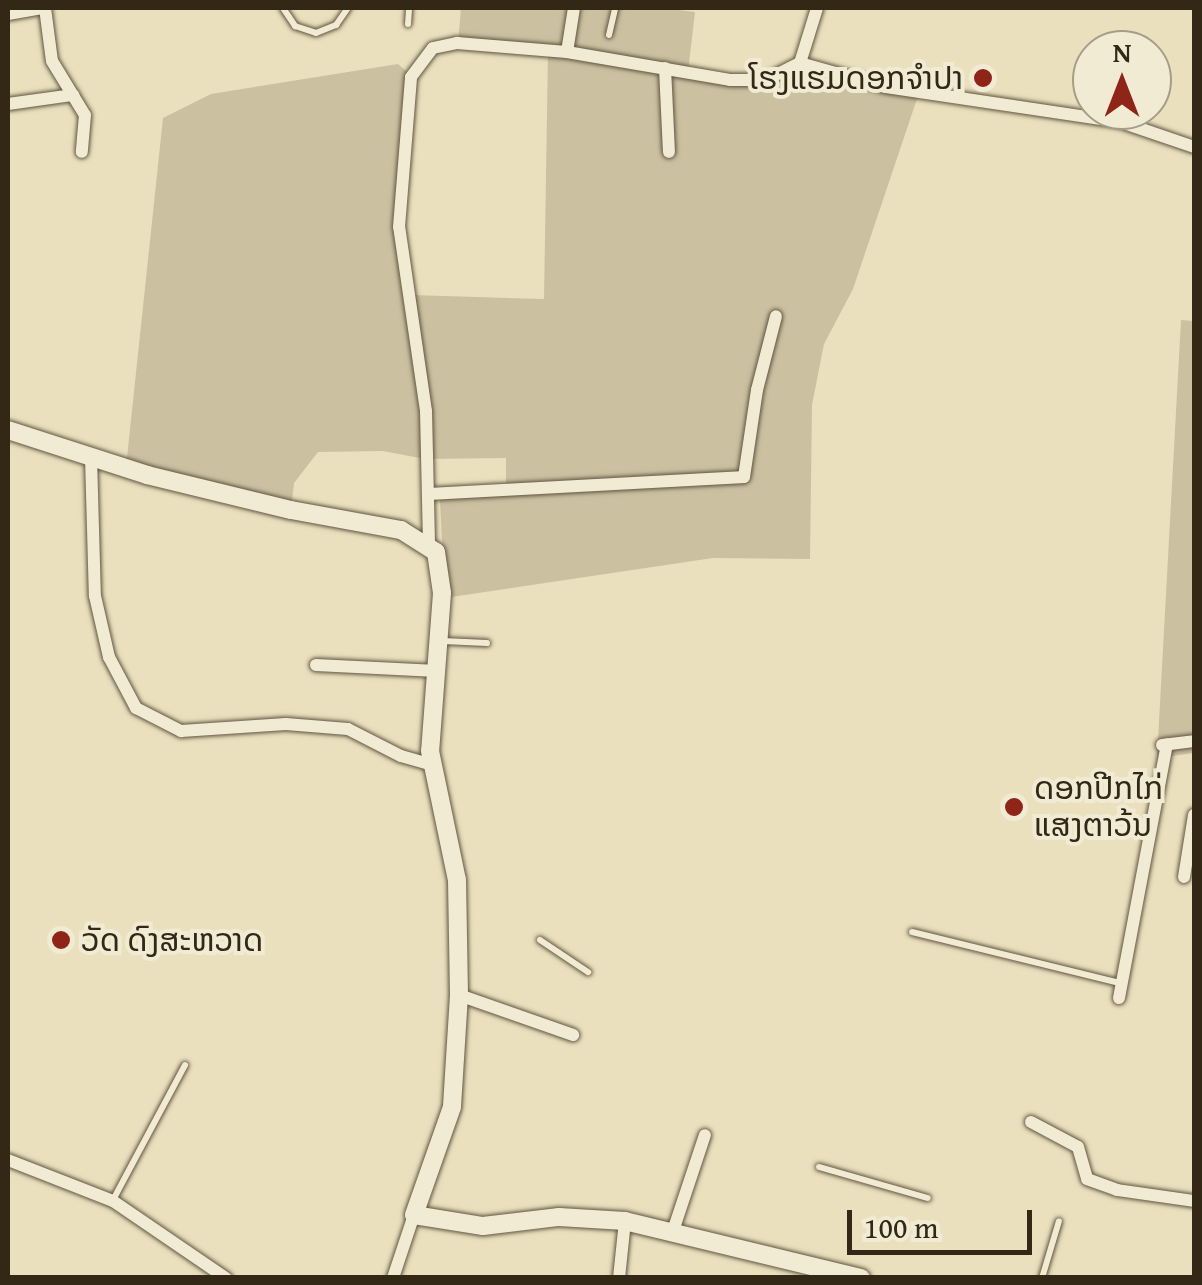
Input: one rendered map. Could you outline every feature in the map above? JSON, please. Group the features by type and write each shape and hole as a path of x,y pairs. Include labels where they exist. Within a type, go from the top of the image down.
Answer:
{"street":[{"path":"8,14 44,8 47,46 85,115 82,152"},
{"path":"567,52 574,8"},
{"path":"800,63 817,8"},
{"path":"393,1278 452,1106 459,995 457,880 432,765 440,563 429,543 426,412 399,227 411,77 433,48 458,44 567,52 730,80 766,80 800,63 886,87 1121,122 1194,147"},
{"path":"665,68 669,152"},
{"path":"8,104 73,96"},
{"path":"430,494 744,477 757,390 776,316"},
{"path":"8,430 90,458 291,510 401,530 429,543"},
{"path":"90,458 96,596 109,656 136,708 181,731 286,724 348,729 402,756 432,765"},
{"path":"316,665 437,671"},
{"path":"1118,998 1162,745 1194,741"},
{"path":"1184,877 1194,815"},
{"path":"459,995 573,1035"},
{"path":"1031,1122 1078,1148 1087,1179 1117,1190 1194,1201"},
{"path":"673,1231 705,1135"},
{"path":"8,1160 113,1202 226,1278"},
{"path":"414,1216 483,1226 558,1217 625,1221 862,1278"},
{"path":"618,1278 625,1221"}],"lane":[{"path":"283,8 295,26 316,33 336,25 348,8"},
{"path":"408,24 409,8"},
{"path":"609,34 615,8"},
{"path":"439,641 487,643"},
{"path":"912,932 1121,983"},
{"path":"540,940 588,972"},
{"path":"113,1202 186,1066"},
{"path":"819,1168 928,1198"},
{"path":"1042,1278 1059,1220"}],"shaded area":[{"path":"461,8 662,8 695,12 688,72 766,79 802,65 920,90 853,289 824,344 812,405 810,559 713,558 445,598 440,500 506,492 506,458 425,459 383,451 318,452 294,483 291,510 126,467 163,118 211,94 398,64 413,77 400,227 411,295 544,299 548,51 458,43"},
{"path":"1181,320 1194,321 1194,753 1157,758"}],"place":[{"name":"ໂຮງແຮມດອກຈຳປາ","path":"983,78"},
{"name":"ດອກປີກໄກ່ ແສງຕາວ້ນ","path":"1014,807"},
{"name":"ວັດ ດົງສະຫວາດ","path":"61,940"}]}
